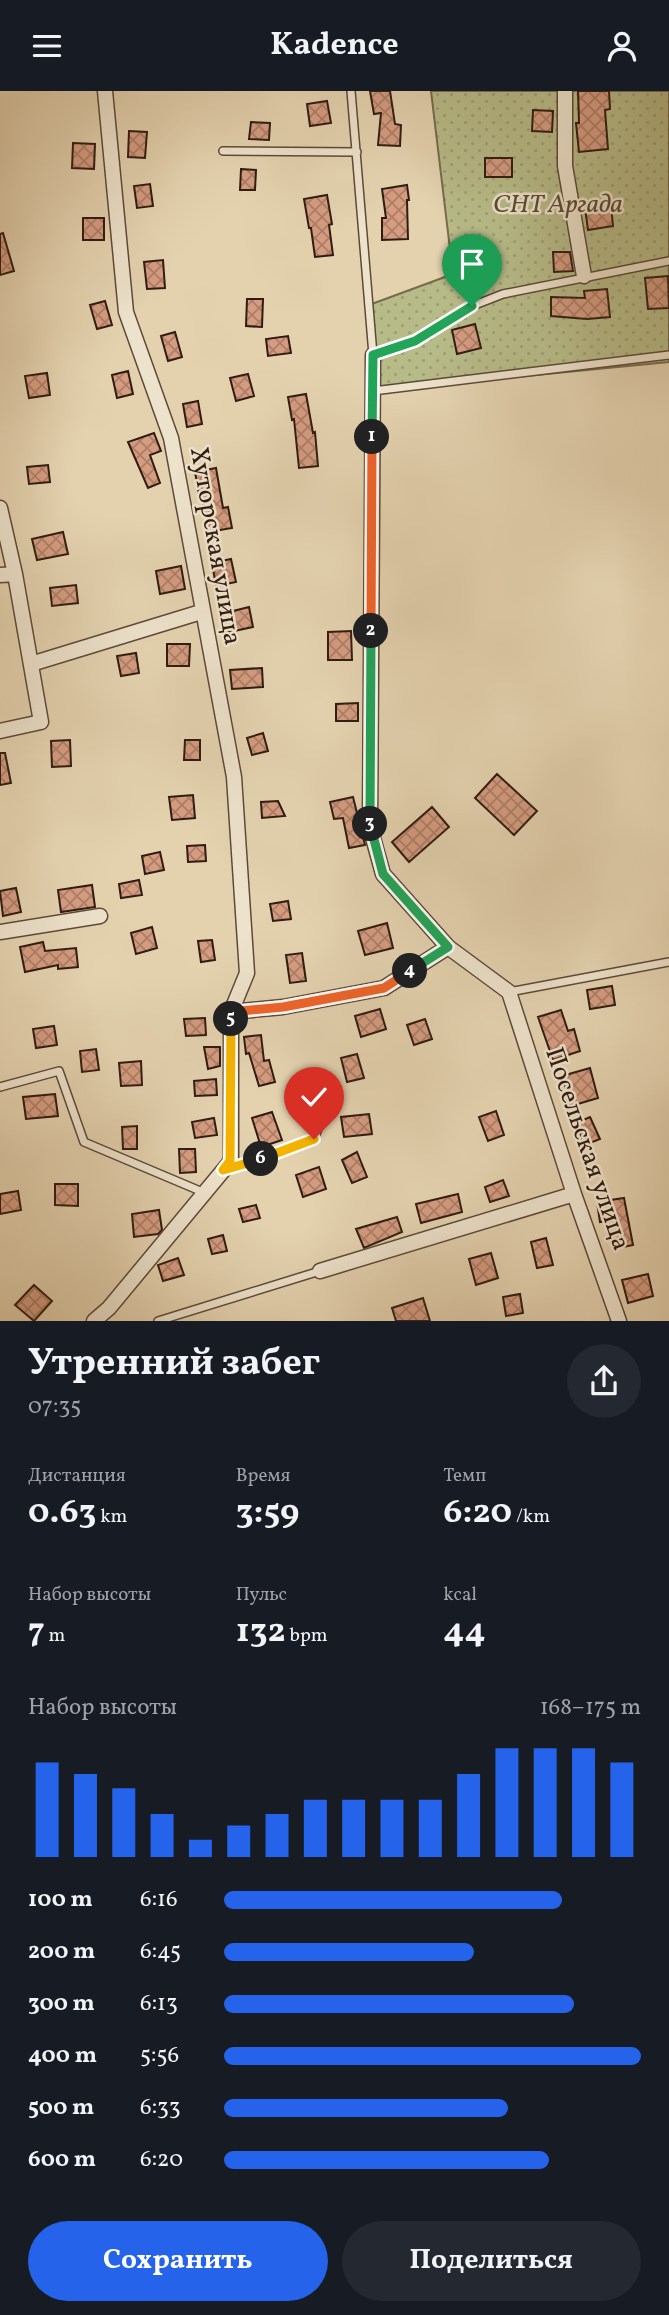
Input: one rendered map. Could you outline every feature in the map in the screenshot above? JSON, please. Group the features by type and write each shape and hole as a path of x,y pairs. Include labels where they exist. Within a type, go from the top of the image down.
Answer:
{"street":[{"name":"Хуторская улица","path":"105,91 126,311 171,438 235,790 247,973 231,1012"},
{"path":"565,91 565,166 584,277"},
{"path":"373,355 370,827 383,874 448,947 509,992"},
{"path":"0,508 7,575 31,664 41,722 0,731"},
{"path":"31,664 201,612"},
{"path":"0,932 100,916"},
{"path":"94,1321 109,1308 230,1161 231,1012 283,1007 384,988 448,947"},
{"name":"Посельская улица","path":"509,992 574,1194 620,1321"},
{"path":"320,1272 574,1194"}],"lane":[{"path":"351,91 373,355 415,341 482,302 503,295 669,261"},
{"path":"223,151 357,152"},
{"path":"373,391 669,355"},
{"path":"509,992 669,962"},
{"path":"0,1087 59,1071 84,1142 205,1193"},
{"path":"223,1170 314,1139 324,1114"},
{"path":"158,1321 320,1272"}],"green space":[{"name":"СНТ Аргада","path":"431,91 669,91 669,362 373,391 369,305 453,274"}],"building":[{"path":"370,91 390,91 395,124 401,125 400,146 378,145 381,113 374,114"},
{"path":"578,91 609,91 610,109 605,110 608,149 579,152 576,123 579,123"},
{"path":"327,101 331,123 310,126 307,104"},
{"path":"533,110 553,111 552,132 532,131"},
{"path":"251,122 270,123 269,140 249,139"},
{"path":"129,131 147,132 145,158 128,157"},
{"path":"73,143 95,144 94,169 72,168"},
{"path":"485,158 512,158 512,177 485,177"},
{"path":"241,169 256,170 255,190 240,190"},
{"path":"150,184 153,206 137,208 134,186"},
{"path":"407,185 408,239 382,240 382,218 386,218 382,189"},
{"path":"327,195 333,255 315,257 304,199"},
{"path":"611,205 613,226 588,230 585,208"},
{"path":"83,218 104,218 104,240 83,240"},
{"path":"3,233 14,271 0,275 0,234"},
{"path":"553,252 570,252 573,271 554,272"},
{"path":"163,260 165,288 147,289 144,262"},
{"path":"668,276 669,308 648,309 645,278"},
{"path":"607,289 610,317 587,319 551,316 551,297 585,298 584,291"},
{"path":"247,299 263,299 262,327 246,326"},
{"path":"105,301 112,325 97,329 90,305"},
{"path":"475,324 481,348 457,354 452,330"},
{"path":"175,332 182,357 168,361 161,336"},
{"path":"288,336 291,353 268,356 266,339"},
{"path":"128,371 133,394 117,398 112,375"},
{"path":"47,373 50,395 29,398 25,376"},
{"path":"248,374 254,396 236,401 230,378"},
{"path":"306,394 313,433 315,432 318,466 299,468 294,419 292,420 288,397"},
{"path":"198,401 202,424 187,427 183,404"},
{"path":"154,433 161,451 150,455 160,483 148,488 128,442"},
{"path":"48,465 50,482 29,484 27,467"},
{"path":"216,468 223,508 228,507 232,528 208,532 195,472"},
{"path":"63,532 68,554 37,560 32,539"},
{"path":"231,559 236,582 216,586 212,563"},
{"path":"181,566 185,589 160,594 156,571"},
{"path":"76,585 78,603 52,606 50,588"},
{"path":"249,607 253,627 225,633 221,614"},
{"path":"351,631 352,660 328,660 328,632"},
{"path":"167,644 190,644 189,666 167,666"},
{"path":"136,653 139,673 121,676 117,656"},
{"path":"262,668 263,687 232,689 230,670"},
{"path":"358,703 358,721 336,721 336,704"},
{"path":"263,733 268,751 252,755 247,738"},
{"path":"70,740 71,766 52,767 51,741"},
{"path":"185,740 200,740 200,760 184,760"},
{"path":"0,753 5,753 11,783 0,785"},
{"path":"497,774 537,811 514,835 475,798"},
{"path":"193,795 195,818 172,820 169,797"},
{"path":"353,797 365,845 349,848 343,818 334,819 330,802"},
{"path":"278,801 285,816 262,818 261,802"},
{"path":"432,807 449,827 409,862 392,842"},
{"path":"205,845 206,861 188,862 187,846"},
{"path":"160,852 164,870 145,874 142,856"},
{"path":"139,880 142,895 121,898 119,884"},
{"path":"92,885 95,907 61,912 58,890"},
{"path":"16,888 21,912 3,916 0,891"},
{"path":"288,901 291,919 273,921 270,904"},
{"path":"387,923 393,948 365,955 358,931"},
{"path":"152,927 157,948 136,954 131,933"},
{"path":"212,940 215,960 201,962 198,941"},
{"path":"43,942 45,951 76,948 78,967 58,969 58,965 25,972 20,947"},
{"path":"302,953 306,981 290,983 286,955"},
{"path":"612,986 615,1005 590,1009 587,990"},
{"path":"380,1009 386,1029 361,1037 355,1016"},
{"path":"561,1010 568,1031 574,1029 580,1051 553,1060 538,1017"},
{"path":"205,1018 206,1035 186,1036 184,1019"},
{"path":"425,1019 432,1039 414,1045 407,1025"},
{"path":"54,1026 57,1045 36,1048 33,1029"},
{"path":"261,1035 264,1061 269,1060 275,1082 259,1086 249,1053 246,1054 244,1037"},
{"path":"204,1047 220,1047 220,1066 208,1069"},
{"path":"96,1049 99,1070 82,1072 80,1051"},
{"path":"357,1054 364,1078 347,1082 341,1058"},
{"path":"141,1061 142,1085 121,1086 119,1063"},
{"path":"590,1068 598,1098 571,1106 562,1076"},
{"path":"216,1079 217,1095 195,1096 194,1081"},
{"path":"55,1094 58,1116 26,1119 23,1097"},
{"path":"496,1111 504,1135 488,1141 479,1117"},
{"path":"272,1112 282,1140 261,1147 252,1118"},
{"path":"369,1114 372,1134 344,1137 341,1117"},
{"path":"590,1117 600,1139 585,1145 576,1123"},
{"path":"214,1118 217,1135 195,1138 192,1122"},
{"path":"137,1126 137,1149 123,1149 122,1127"},
{"path":"179,1149 195,1149 196,1172 180,1173"},
{"path":"357,1152 367,1177 352,1183 342,1160"},
{"path":"319,1167 326,1189 303,1197 296,1175"},
{"path":"503,1180 509,1196 490,1202 485,1187"},
{"path":"55,1184 78,1184 78,1206 55,1205"},
{"path":"18,1191 21,1210 0,1214 0,1194"},
{"path":"458,1194 462,1212 421,1223 416,1204"},
{"path":"624,1198 633,1245 613,1249 607,1221 600,1222 597,1202"},
{"path":"256,1205 260,1218 243,1222 239,1209"},
{"path":"159,1210 162,1230 158,1234 134,1237 132,1214"},
{"path":"397,1217 402,1232 364,1248 356,1229"},
{"path":"223,1235 227,1251 212,1254 208,1239"},
{"path":"546,1238 553,1265 537,1268 531,1242"},
{"path":"491,1253 498,1278 476,1285 469,1259"},
{"path":"178,1258 184,1275 163,1281 158,1265"},
{"path":"648,1274 653,1296 628,1303 622,1280"},
{"path":"34,1285 52,1301 34,1321 15,1305"},
{"path":"520,1294 523,1313 506,1316 503,1297"},
{"path":"423,1298 430,1321 396,1321 392,1308"}],"route":[{"path":"314,1139 274,1155 223,1170 230,1161 231,1012 283,1007 384,988 448,947 383,874 370,827 373,355 415,341 472,306"}]}
